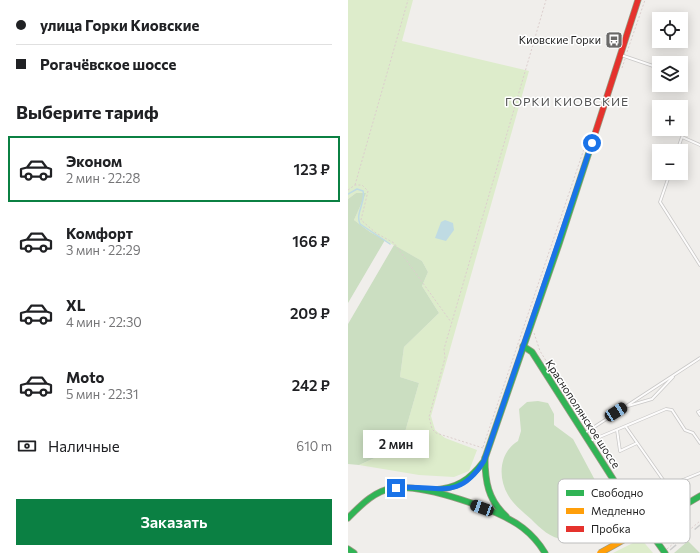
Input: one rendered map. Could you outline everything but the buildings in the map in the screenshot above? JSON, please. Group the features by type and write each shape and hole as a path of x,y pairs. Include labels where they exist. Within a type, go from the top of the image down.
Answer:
{"main road":[{"path":"545,553 537,540 527,529 498,510 489,495 485,474 485,448 523,346 623,56 638,0"},
{"name":"Краснополянское шоссе","path":"523,346 532,352 586,432 589,442 613,479"},
{"path":"431,490 451,489 460,485 477,472 486,456"},
{"path":"348,510 375,495 396,488 411,487 431,490 507,517"},
{"path":"690,502 700,496"},
{"path":"348,518 362,503"},
{"path":"600,553 618,543"},
{"name":"Краснополянское шоссе","path":"659,543 666,552"},
{"path":"348,549 354,553"}],"lane":[{"path":"623,56 652,66"},
{"path":"680,144 682,137 700,145"},
{"path":"668,180 660,202 700,265"},
{"path":"586,432 700,358"},
{"path":"625,407 652,399 676,373"},
{"path":"589,442 666,409 672,410 685,430 693,433 700,443"},
{"path":"700,411 698,412 700,415"},
{"path":"626,427 662,479"},
{"path":"617,430 620,451 637,443"},
{"path":"684,479 700,472"}],"path":[{"path":"355,185 408,0"},
{"path":"546,0 444,349 445,358 429,417 430,424 436,433 485,448 586,142"},
{"path":"621,71 623,56 645,0"},
{"path":"348,190 355,185 362,185 368,191 361,220 376,233 394,243 452,323"},
{"path":"535,328 534,334 540,351 586,432"},
{"path":"690,529 700,520"},
{"path":"666,552 676,543"}],"green space":[{"path":"348,0 413,0 402,41 529,71 431,416 435,430 445,438 477,450 469,471 454,477 419,475 359,465 401,446 419,383 400,377 404,347 439,313 422,286 428,272 422,261 370,232 354,220 365,194 356,193 348,199"},
{"path":"356,193 366,193 354,220 370,232 385,240 348,303 348,199"},
{"path":"394,245 422,261 428,272 422,286 439,313 404,347 400,377 419,383 401,446 359,465 348,464 348,324"},
{"path":"538,401 548,403 554,414 554,425 573,439 594,479 558,479 558,538 538,526 518,508 508,495 502,480 502,465 504,458 507,451 518,441 521,431 519,409 527,402"},
{"path":"633,543 644,543 653,553 613,553"},
{"path":"686,543 690,543 700,553 674,553"}],"water":[{"path":"445,220 453,223 454,230 446,241 435,238 441,222"}],"waterway":[{"path":"348,194 357,189 363,191 364,195 359,216 360,224 390,244"}],"railway":[{"path":"690,533 700,525"},
{"path":"670,550 678,543"}],"traffic: fast":[{"path":"432,490 448,488 462,482 479,468 484,461 559,244 593,140"},
{"path":"523,346 532,352 613,479"},
{"path":"485,458 487,482 491,497 506,516"},
{"path":"348,518 368,499 380,492 393,488 423,490 460,499 512,521 529,533 545,553"},
{"path":"690,502 700,496"},
{"path":"658,543 665,553"},
{"path":"348,549 354,553"}],"traffic: jam":[{"path":"593,140 638,0"}],"traffic: slow":[{"path":"600,553 618,543"}],"place":[{"name":"Киовские Горки","path":"614,40"}],"district":[{"name":"ГОРКИ КИОВСКИЕ","path":"567,102"}],"route":[{"path":"396,488 419,487 431,490 451,489 469,479 477,472 484,461 503,402 559,244 592,143"}]}
